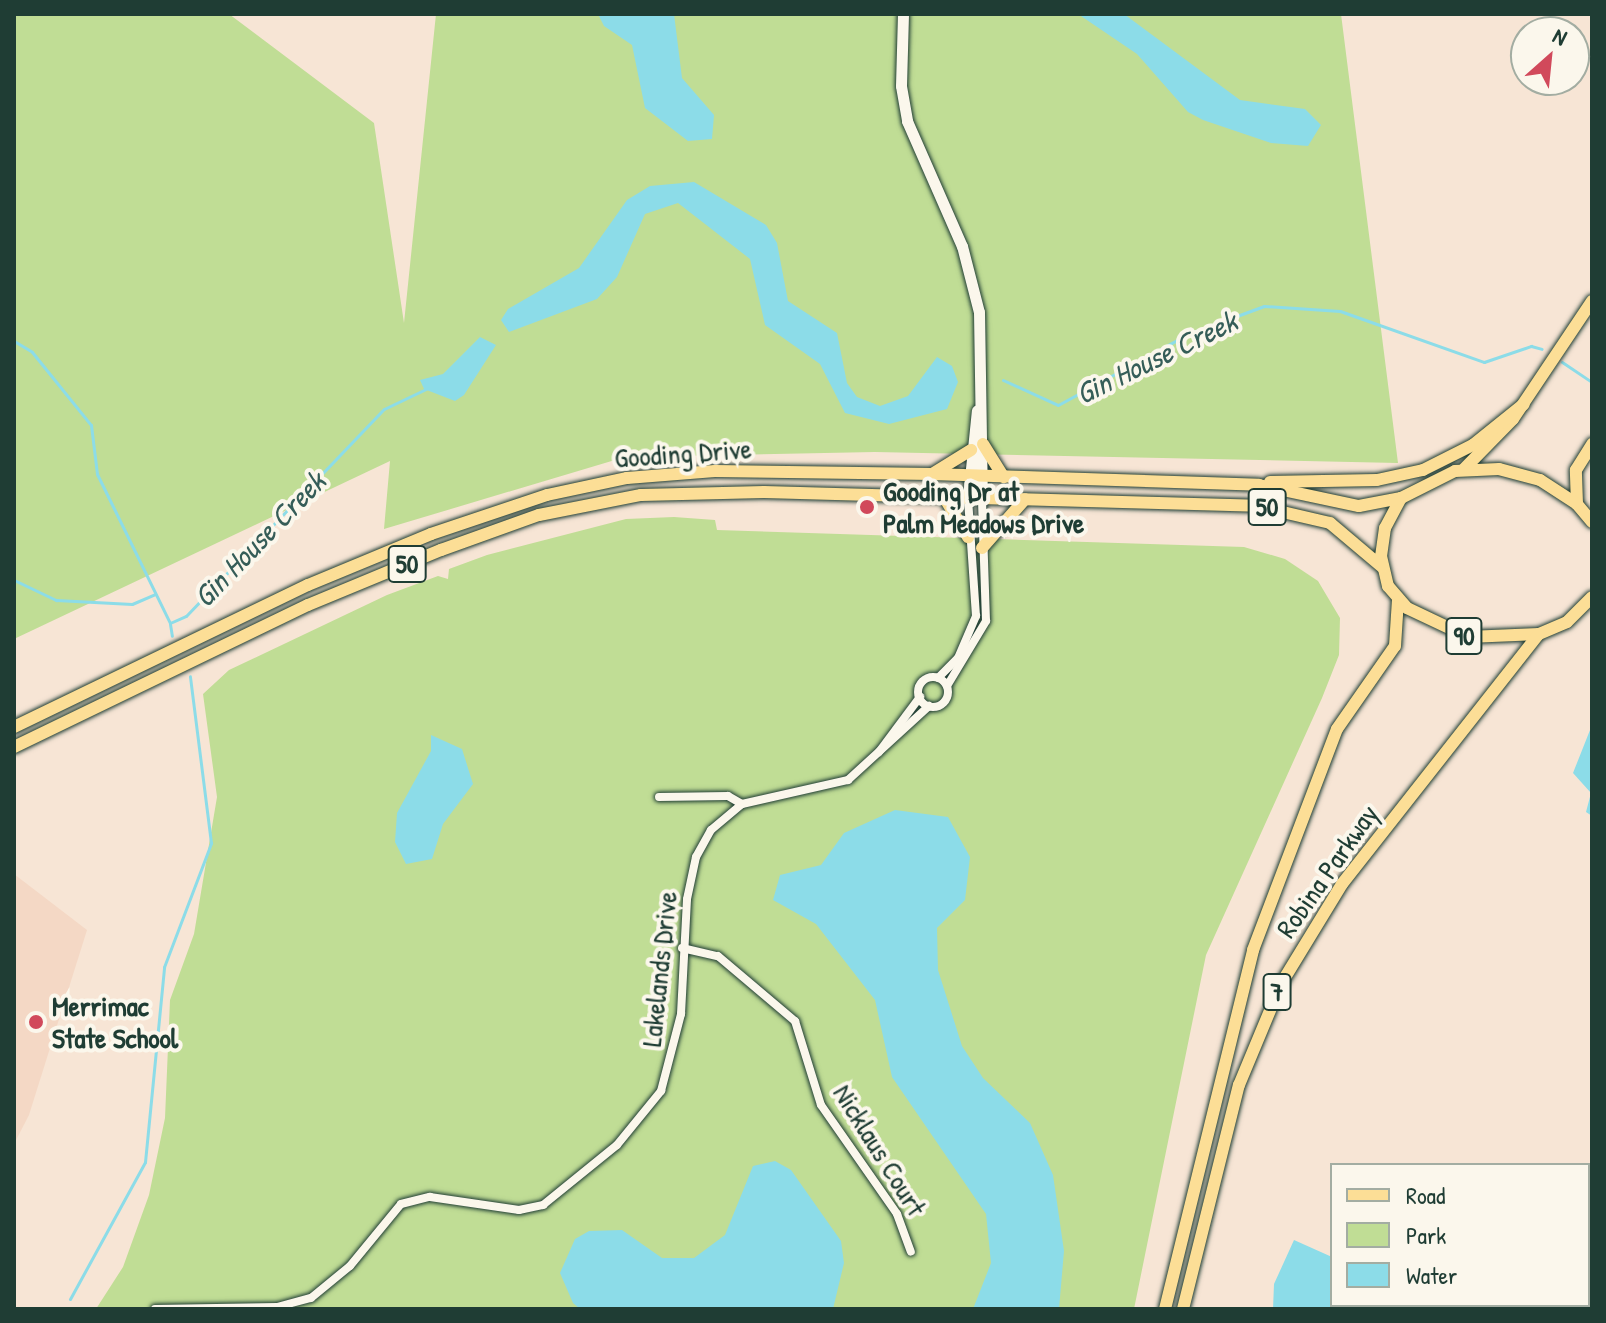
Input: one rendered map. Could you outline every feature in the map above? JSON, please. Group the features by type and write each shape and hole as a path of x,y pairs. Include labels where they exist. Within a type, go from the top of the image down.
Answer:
{"main road":[{"path":"1463,470 1524,404 1592,301"},
{"path":"1259,485 1290,478 1377,480 1423,470 1473,445 1524,404"},
{"path":"1577,504 1576,470 1592,444"},
{"path":"932,474 977,447 1004,477"},
{"path":"1463,470 1526,475 1577,504 1592,522"},
{"name":"Gooding Drive","path":"14,727 308,585 547,495 688,472 932,474 1259,485 1359,506 1401,498 1426,481 1463,470"},
{"name":"Gooding Drive","path":"14,747 308,605 551,512 676,493 1025,499 1289,510 1340,528 1382,567"},
{"path":"944,497 968,537"},
{"path":"1382,567 1385,528 1401,498"},
{"path":"982,548 1025,499"},
{"name":"90","path":"1382,567 1398,600 1427,622 1468,637 1539,634"},
{"name":"Robina Parkway","path":"1165,1309 1253,950 1337,729 1395,646 1398,600"},
{"path":"1539,634 1591,600"},
{"name":"Robina Parkway","path":"1183,1309 1239,1085 1281,984 1342,884 1539,634"}],"street":[{"path":"878,753 929,706 945,700 947,686 986,621 982,498 976,476 980,401 973,279 907,121 901,86 903,14"},
{"path":"878,753 886,734 920,697 923,681 938,678 958,658 976,616 968,537 968,498 976,476"},
{"path":"938,678 947,686"},
{"path":"920,697 929,706"},
{"name":"Lakelands Drive","path":"155,1309 277,1307 311,1298 341,1275 401,1204 430,1197 519,1210 543,1205 617,1145 661,1091 679,1027 682,948 696,857 711,830 742,804 828,788 848,780 878,753"},
{"path":"659,797 728,796 742,804"},
{"name":"Nicklaus Court","path":"682,948 718,956 795,1021 821,1105 897,1214 911,1252"}],"shaded area":[{"name":"Merrimac State School","path":"14,874 87,930 29,1115 14,1144"}],"green space":[{"path":"14,14 229,14 374,123 404,323 436,14 1341,14 1398,463 875,452 625,457 384,529 390,461 14,639"},
{"path":"674,517 715,520 717,530 1244,547 1285,559 1318,581 1340,618 1339,655 1322,698 1206,955 1134,1309 96,1309 123,1267 149,1195 165,1118 170,1000 194,934 217,797 203,694 229,670 387,595 438,576 448,579 449,569 487,555 626,519"}],"water":[{"path":"598,14 674,14 682,78 714,115 712,139 688,141 645,108 632,45 604,26"},
{"path":"1078,14 1124,14 1240,100 1305,109 1321,125 1308,146 1271,143 1203,120 1188,112 1137,54"},
{"path":"694,182 766,225 777,243 788,301 837,333 847,383 857,397 880,406 908,396 937,357 952,366 958,382 947,409 889,424 845,413 820,364 765,325 750,259 678,203 645,214 617,277 597,299 509,332 501,320 508,309 579,268 627,200 650,186"},
{"path":"480,337 496,345 464,395 455,401 424,389 420,380 443,374"},
{"path":"1592,725 1592,816 1586,812 1591,793 1573,773"},
{"path":"431,735 462,749 473,784 443,824 432,859 406,864 395,842 397,813 431,751"},
{"path":"895,810 948,817 970,857 965,900 937,928 938,970 962,1046 983,1078 1030,1123 1053,1175 1064,1251 1059,1309 973,1309 991,1263 986,1214 892,1077 875,1000 816,924 773,900 780,875 821,865 844,833"},
{"path":"775,1161 791,1170 841,1241 844,1263 833,1309 580,1309 573,1303 560,1273 575,1239 589,1231 622,1230 662,1258 694,1258 725,1235 753,1166"},
{"path":"1294,1240 1330,1256 1330,1307 1401,1309 1273,1309 1274,1284"}],"waterway":[{"name":"Gin House Creek","path":"1003,380 1058,405 1188,334 1264,306 1340,311 1484,362 1531,346 1542,349"},
{"name":"Gin House Creek","path":"14,341 32,352 91,425 97,474 170,623 186,616 384,409 426,389"},
{"name":"Gin House Creek","path":"1562,362 1592,382"},
{"path":"14,580 56,600 132,604 155,594"},
{"path":"170,624 172,636"},
{"path":"70,1299 145,1162 164,967 211,843 190,676"}],"place":[{"name":"Gooding Dr at Palm Meadows Drive","path":"867,507"},
{"name":"Merrimac State School","path":"36,1022"}]}
